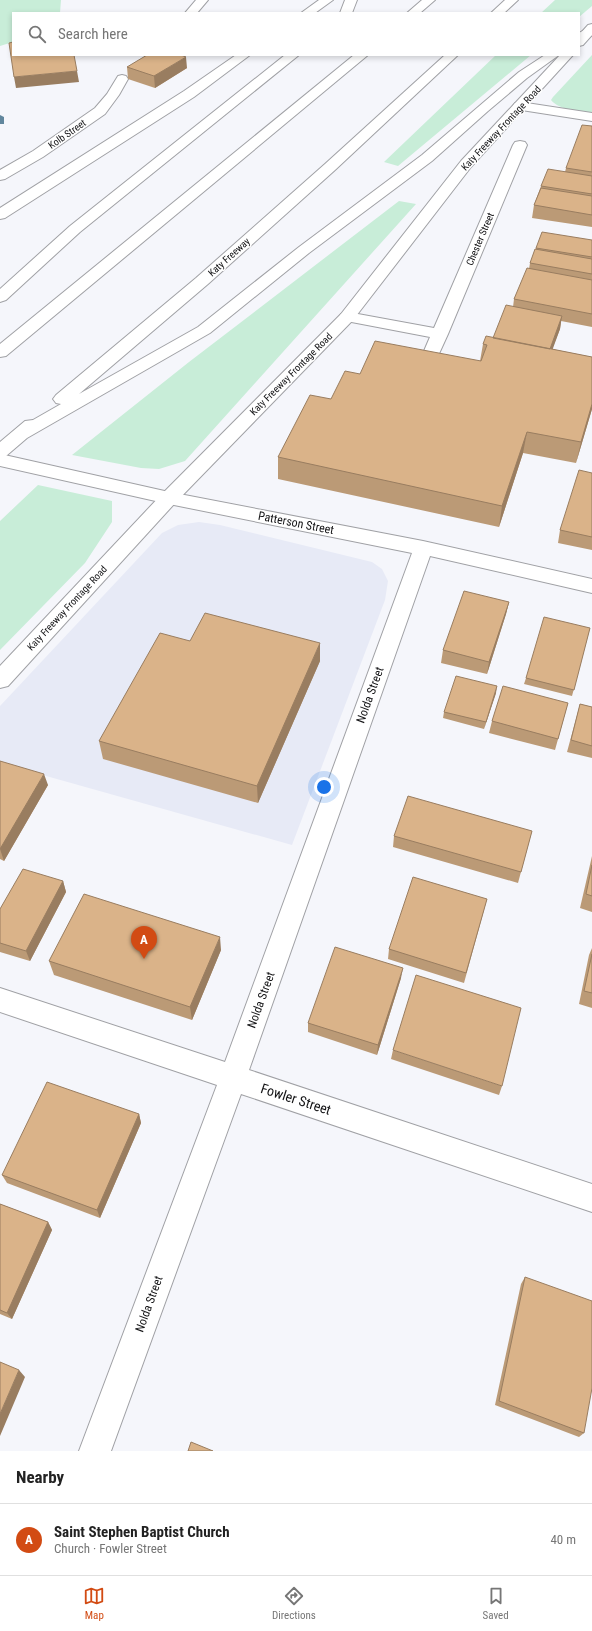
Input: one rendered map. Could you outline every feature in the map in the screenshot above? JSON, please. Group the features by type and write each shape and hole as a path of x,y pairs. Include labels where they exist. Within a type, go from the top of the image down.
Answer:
{"main road":[{"path":"192,12 202,0"},
{"path":"309,12 327,0"},
{"path":"346,12 351,0"},
{"path":"414,12 429,0"},
{"path":"499,12 512,0"},
{"path":"580,41 586,32"},
{"path":"0,216 48,183 189,94 243,56"},
{"path":"0,296 75,229 292,56"},
{"path":"0,352 361,56"},
{"name":"Katy Freeway","path":"0,452 202,281 330,168 451,56"},
{"path":"19,435 204,330 304,250 427,158 523,75 552,56"},
{"name":"Katy Freeway Frontage Road","path":"0,680 169,498 347,317 466,164 566,56"},
{"name":"Kolb Street","path":"0,176 38,154 100,111 113,95 122,79"},
{"path":"520,106 592,117"},
{"name":"Chester Street","path":"426,365 520,145"},
{"path":"347,317 440,334"},
{"name":"Patterson Street","path":"0,460 169,498 423,548 592,586"},
{"name":"Nolda Street","path":"95,1451 233,1078 423,548"},
{"name":"Fowler Street","path":"0,1000 592,1198"}],"shaded area":[{"path":"199,522 220,525 372,562 382,569 388,581 385,600 292,845 0,763 0,706 162,533 178,525"}],"green space":[{"path":"0,0 61,0 60,12 12,12 12,42 0,46"},
{"path":"555,0 592,0 592,6 580,16 580,12 542,12"},
{"path":"592,55 592,113 570,110 555,104 551,100 553,97"},
{"path":"495,56 530,56 398,166 384,162"},
{"path":"399,201 416,204 185,461 159,469 141,468 72,455 189,362"},
{"path":"38,485 112,501 112,522 85,563 0,650 0,521"}],"building":[{"path":"12,42 12,56 74,56 77,71 14,77 9,43"},
{"path":"145,56 186,57 154,76 127,67"},
{"path":"582,125 592,126 592,172 566,168"},
{"path":"548,169 592,176 592,194 541,186"},
{"path":"541,188 592,196 592,215 534,205"},
{"path":"542,232 592,240 592,257 536,248"},
{"path":"535,249 592,259 592,274 530,263"},
{"path":"527,268 592,280 592,314 514,299"},
{"path":"506,305 562,316 550,349 493,338"},
{"path":"486,336 592,357 592,404 581,442 527,432 502,506 278,457 310,395 331,399 345,371 360,374 375,341 481,361 487,345 483,344"},
{"path":"579,470 592,473 592,537 560,530"},
{"path":"464,591 509,602 489,662 443,650"},
{"path":"205,613 320,643 257,786 99,741 160,633 190,641"},
{"path":"544,617 590,628 574,690 526,678"},
{"path":"456,676 497,686 486,722 444,712"},
{"path":"503,686 568,703 558,739 492,721"},
{"path":"580,704 592,707 592,746 571,740"},
{"path":"0,761 44,774 0,849"},
{"path":"408,796 532,831 521,872 394,836"},
{"path":"592,865 592,896 586,894"},
{"path":"23,869 63,881 26,951 0,943 0,909"},
{"path":"413,877 487,899 466,973 389,949"},
{"path":"84,894 220,937 190,1007 49,961"},
{"path":"335,947 403,968 378,1045 308,1023"},
{"path":"592,954 592,993 584,991"},
{"path":"416,975 521,1008 502,1086 393,1050"},
{"path":"47,1082 139,1114 97,1210 2,1175"},
{"path":"0,1204 48,1222 7,1313 0,1310"},
{"path":"525,1277 592,1301 592,1388 584,1433 499,1401"},
{"path":"0,1362 19,1370 0,1414"},
{"path":"191,1442 213,1451 188,1451"}],"waterway":[{"path":"0,117 1,122"}],"place":[{"name":"Saint Stephen Baptist Church","path":"144,959"}]}
